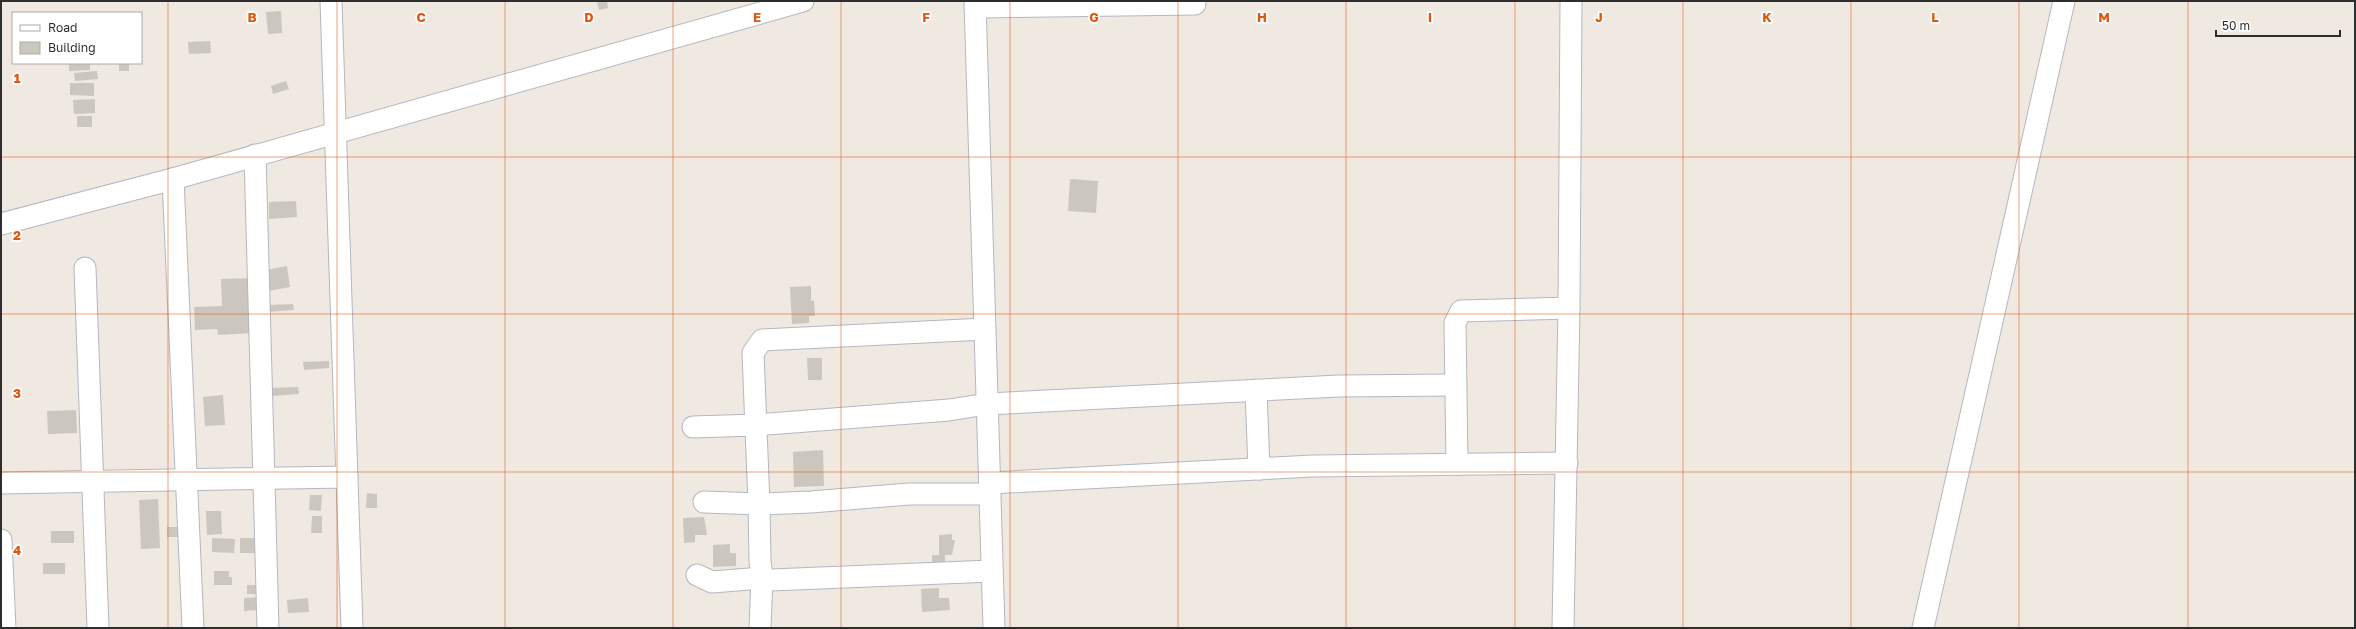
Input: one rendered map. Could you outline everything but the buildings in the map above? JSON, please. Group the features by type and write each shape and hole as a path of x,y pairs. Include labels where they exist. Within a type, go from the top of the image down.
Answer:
{"street":[{"path":"331,1 352,628"},
{"path":"1,224 173,179 803,1"},
{"path":"1563,628 1569,308 1571,1"},
{"path":"1923,628 2064,1"},
{"path":"994,628 975,4 1195,4"},
{"path":"255,155 268,628"},
{"path":"173,179 193,628"},
{"path":"85,268 98,628"},
{"path":"1457,464 1456,323 1461,311 1569,308"},
{"path":"760,628 762,578 760,561 753,353 762,340 985,329"},
{"path":"693,427 756,425 949,410 987,404 1339,386 1456,385"},
{"path":"1256,390 1259,469"},
{"path":"704,502 759,504 811,502 1312,466 1566,463"},
{"path":"1,483 347,477"},
{"path":"1,540 5,628"},
{"path":"697,575 712,582 762,578 771,580 992,571"}]}
